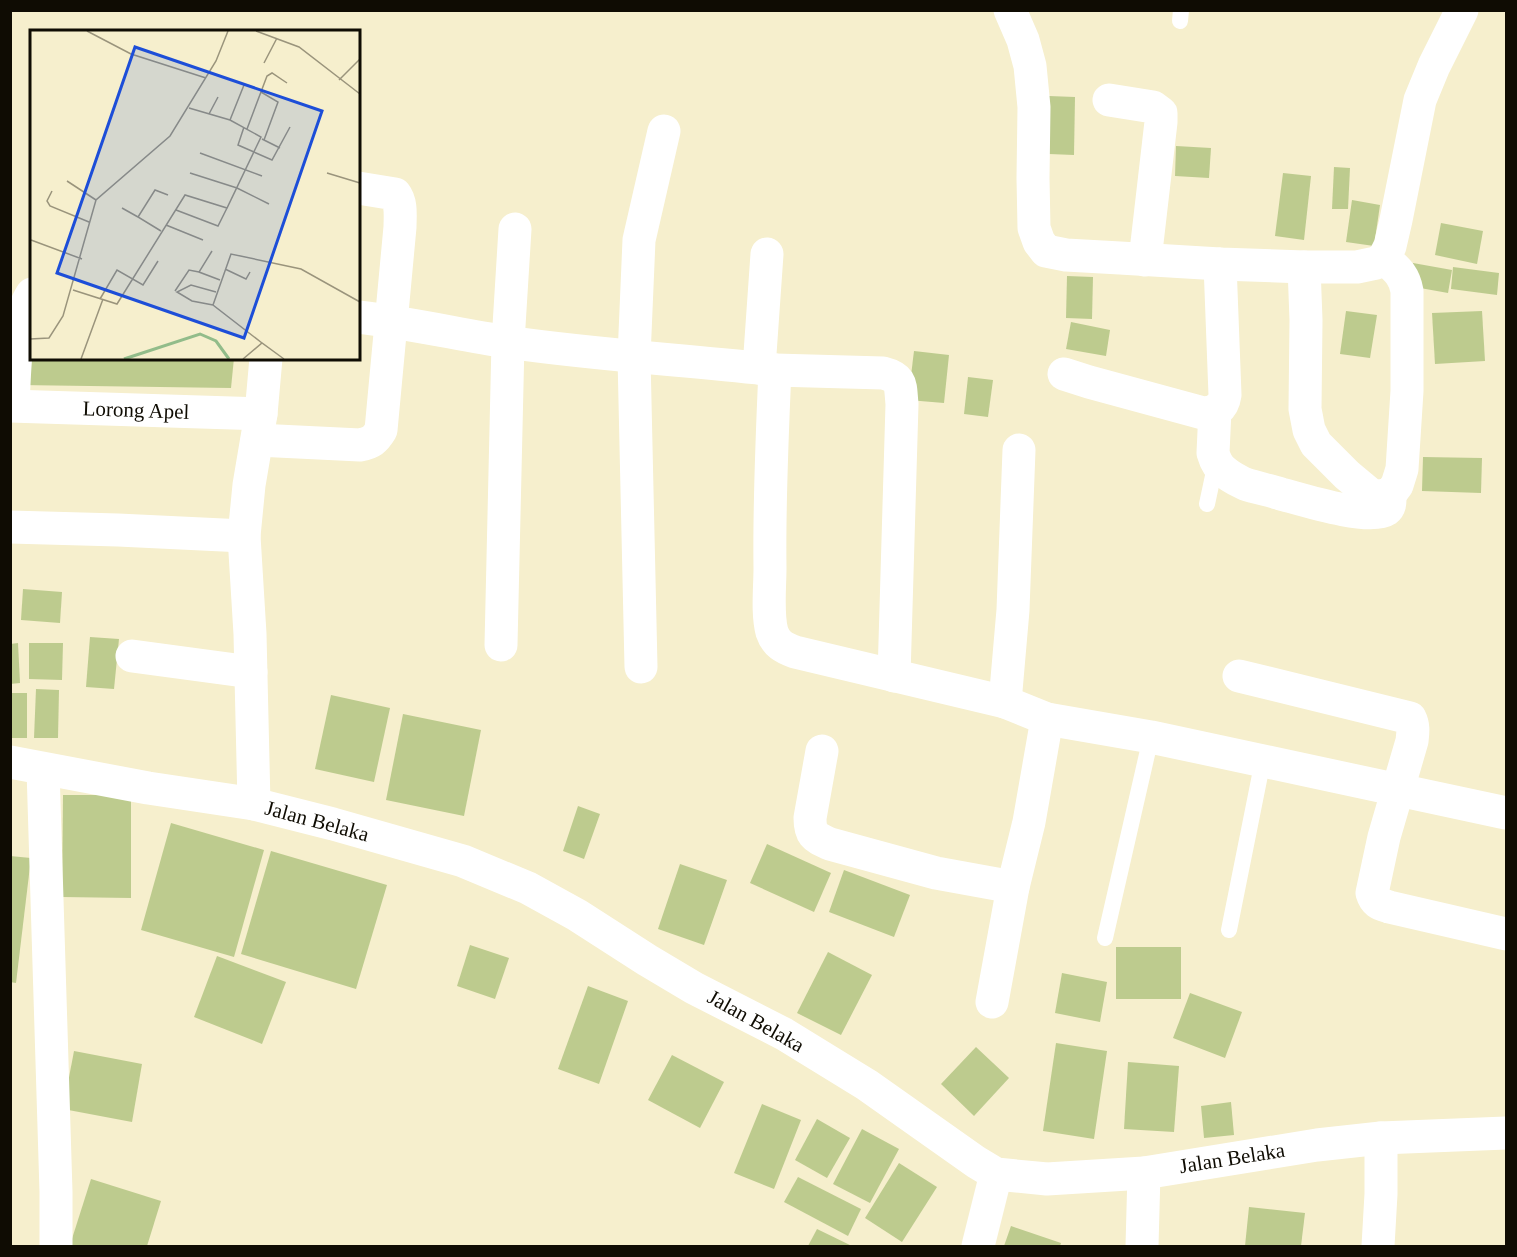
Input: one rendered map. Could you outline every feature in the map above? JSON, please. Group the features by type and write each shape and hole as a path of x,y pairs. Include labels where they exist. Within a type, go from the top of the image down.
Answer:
{"street":[{"path":"1010,10 1023,40 1030,66 1034,106 1034,228 1039,242 1046,251 1066,255 1145,260 1304,267 1357,267 1376,263 1384,258 1390,246 1396,220 1420,100 1462,10"},
{"path":"1109,100 1153,107 1161,113 1145,260"},
{"path":"641,667 634,357 639,240 664,131"},
{"path":"360,188 395,194 399,200 400,227 391,321"},
{"path":"501,645 508,342 515,229"},
{"path":"767,254 771,630 775,640 784,648 1005,702 1047,719 1151,737 1506,813"},
{"path":"1215,410 1213,453 1215,459 1220,468 1244,484 1334,508 1378,513 1389,508 1391,493 1402,469 1407,391 1407,291 1405,280 1384,258"},
{"path":"1064,374 1203,413 1215,410 1224,404 1220,264"},
{"path":"1304,267 1305,410 1309,430 1316,444 1331,460 1371,495 1381,496 1391,493"},
{"path":"11,405 18,339 23,312 30,298"},
{"path":"360,317 508,342 634,357 767,369 883,373 893,376 901,387 902,404 894,676"},
{"name":"Lorong Apel","path":"11,405 259,427 360,445 376,439 381,430 391,321"},
{"path":"254,804 250,634 244,536 266,360"},
{"path":"1005,702 1013,610 1019,450"},
{"path":"10,527 244,536"},
{"path":"132,656 251,672"},
{"path":"1239,676 1410,718 1414,731 1384,837 1372,893 1374,899 1377,903 1389,907 1506,934"},
{"path":"992,1002 1013,887 1029,822 1047,719"},
{"path":"822,751 810,818 810,829 817,837 830,844 936,873 1013,887"},
{"name":"Jalan Belaka","path":"10,762 148,788 254,804 463,861 528,888 577,915 694,987 784,1034 867,1085 976,1162 996,1173 1047,1179 1144,1173 1317,1145 1381,1138 1506,1133"},
{"path":"43,768 56,1246"},
{"path":"1378,1246 1381,1138"},
{"path":"978,1246 996,1173"},
{"path":"1142,1246 1144,1173"}],"lane":[{"path":"1207,504 1213,476 1220,468"},
{"path":"1106,938 1151,737"},
{"path":"1229,930 1263,760"}],"building":[{"path":"1049,96 1075,97 1074,155 1049,154"},
{"path":"1176,146 1211,148 1209,178 1175,176"},
{"path":"1334,167 1350,168 1348,209 1332,209"},
{"path":"1283,173 1311,176 1304,240 1275,236"},
{"path":"1352,200 1380,205 1374,246 1346,242"},
{"path":"1441,223 1483,231 1477,264 1435,255"},
{"path":"1413,263 1452,270 1448,293 1409,286"},
{"path":"1453,267 1499,273 1497,295 1451,289"},
{"path":"1067,276 1093,277 1092,319 1066,318"},
{"path":"1346,311 1377,315 1370,358 1340,354"},
{"path":"1482,311 1485,361 1435,364 1432,313"},
{"path":"1071,322 1110,330 1106,356 1066,349"},
{"path":"914,351 949,355 944,403 908,400"},
{"path":"31,360 234,360 231,388 19,385"},
{"path":"968,377 993,380 988,417 964,414"},
{"path":"1423,457 1482,458 1481,493 1422,491"},
{"path":"23,589 62,592 60,623 21,620"},
{"path":"90,637 119,639 114,689 86,687"},
{"path":"18,643 20,683 10,684 10,644"},
{"path":"29,643 63,643 62,680 29,679"},
{"path":"36,689 59,690 58,738 34,738"},
{"path":"10,693 27,693 27,738 10,738"},
{"path":"331,695 390,708 374,782 315,769"},
{"path":"403,714 481,730 464,816 386,800"},
{"path":"63,795 131,795 131,898 62,897"},
{"path":"578,806 600,814 584,859 563,851"},
{"path":"171,823 264,850 234,957 141,930"},
{"path":"767,844 831,873 814,912 750,883"},
{"path":"271,851 387,885 356,989 241,954"},
{"path":"10,856 31,858 16,983 10,982"},
{"path":"680,864 727,880 704,945 658,929"},
{"path":"844,870 910,895 894,937 829,912"},
{"path":"470,945 509,958 495,999 457,986"},
{"path":"1116,947 1181,947 1181,999 1116,999"},
{"path":"828,952 872,975 841,1035 797,1013"},
{"path":"217,956 286,982 262,1044 194,1017"},
{"path":"1062,973 1107,982 1100,1022 1055,1013"},
{"path":"588,986 628,1001 599,1084 558,1069"},
{"path":"1190,993 1242,1012 1225,1058 1173,1038"},
{"path":"1056,1043 1107,1051 1094,1139 1043,1131"},
{"path":"976,1047 1009,1078 974,1116 941,1084"},
{"path":"74,1051 142,1064 132,1122 63,1109"},
{"path":"672,1055 724,1082 700,1128 648,1100"},
{"path":"1128,1062 1179,1066 1174,1132 1124,1129"},
{"path":"1231,1102 1234,1135 1204,1138 1201,1106"},
{"path":"762,1104 801,1120 774,1189 734,1173"},
{"path":"817,1119 850,1138 827,1178 795,1160"},
{"path":"862,1129 899,1149 870,1203 833,1184"},
{"path":"899,1163 937,1187 902,1242 865,1218"},
{"path":"798,1177 861,1209 848,1236 784,1202"},
{"path":"91,1179 161,1201 147,1246 70,1245"},
{"path":"1249,1207 1305,1213 1301,1246 1245,1246"},
{"path":"1011,1226 1061,1243 1060,1246 1004,1246"},
{"path":"817,1229 852,1246 808,1246"}]}
